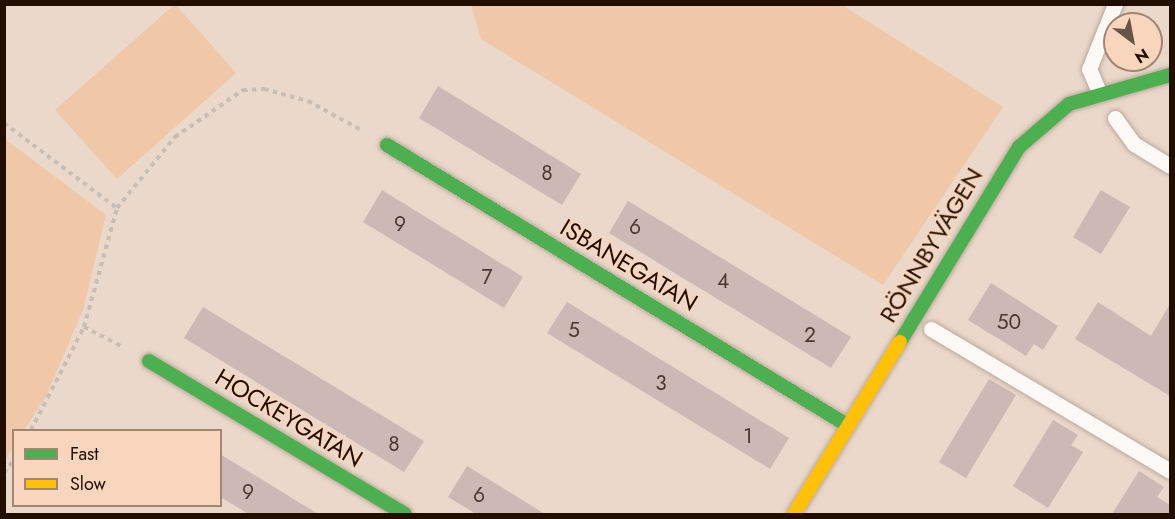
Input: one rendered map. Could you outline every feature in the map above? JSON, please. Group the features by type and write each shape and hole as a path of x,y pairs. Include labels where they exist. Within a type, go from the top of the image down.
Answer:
{"street":[{"name":"RÖNNBYVÄGEN","path":"794,514 1019,147 1069,104 1100,92 1170,75"},
{"name":"ISBANEGATAN","path":"387,145 847,425"},
{"name":"HOCKEYGATAN","path":"149,361 405,514"}],"lane":[{"path":"1100,92 1089,69 1115,4"},
{"path":"1115,118 1134,144 1170,166"},
{"path":"931,329 1170,471"}],"path":[{"path":"32,429 84,327 117,208 175,137 243,90 284,91 387,145"},
{"path":"4,123 117,208"},
{"path":"84,327 149,361"}],"shaded area":[{"path":"175,4 236,73 117,179 55,110"},
{"path":"471,5 842,5 1003,107 883,285 481,39"},
{"path":"5,139 106,215 83,310 45,398 25,429 12,429 12,449 5,461"}],"building":[{"path":"438,86 581,174 562,205 419,118"},
{"path":"382,190 523,277 504,308 363,222"},
{"path":"1101,190 1130,207 1101,254 1073,237"},
{"path":"628,201 851,337 831,368 609,233"},
{"path":"991,283 1058,326 1043,350 1034,344 1026,356 968,320"},
{"path":"567,302 789,438 770,469 547,333"},
{"path":"1098,302 1151,336 1170,304 1170,396 1075,339"},
{"path":"203,307 424,441 404,472 184,338"},
{"path":"989,379 1016,395 966,478 939,462"},
{"path":"1053,420 1078,435 1071,445 1083,452 1048,508 1013,486"},
{"path":"222,455 318,514 249,514 222,498"},
{"path":"467,466 545,514 476,514 448,497"},
{"path":"1139,471 1164,487 1157,497 1170,505 1170,514 1112,514"}],"traffic: fast":[{"path":"900,342 1019,147 1069,104 1170,75"},
{"path":"387,145 847,425"},
{"path":"149,361 405,514"}],"traffic: slow":[{"path":"794,514 900,342"}]}
